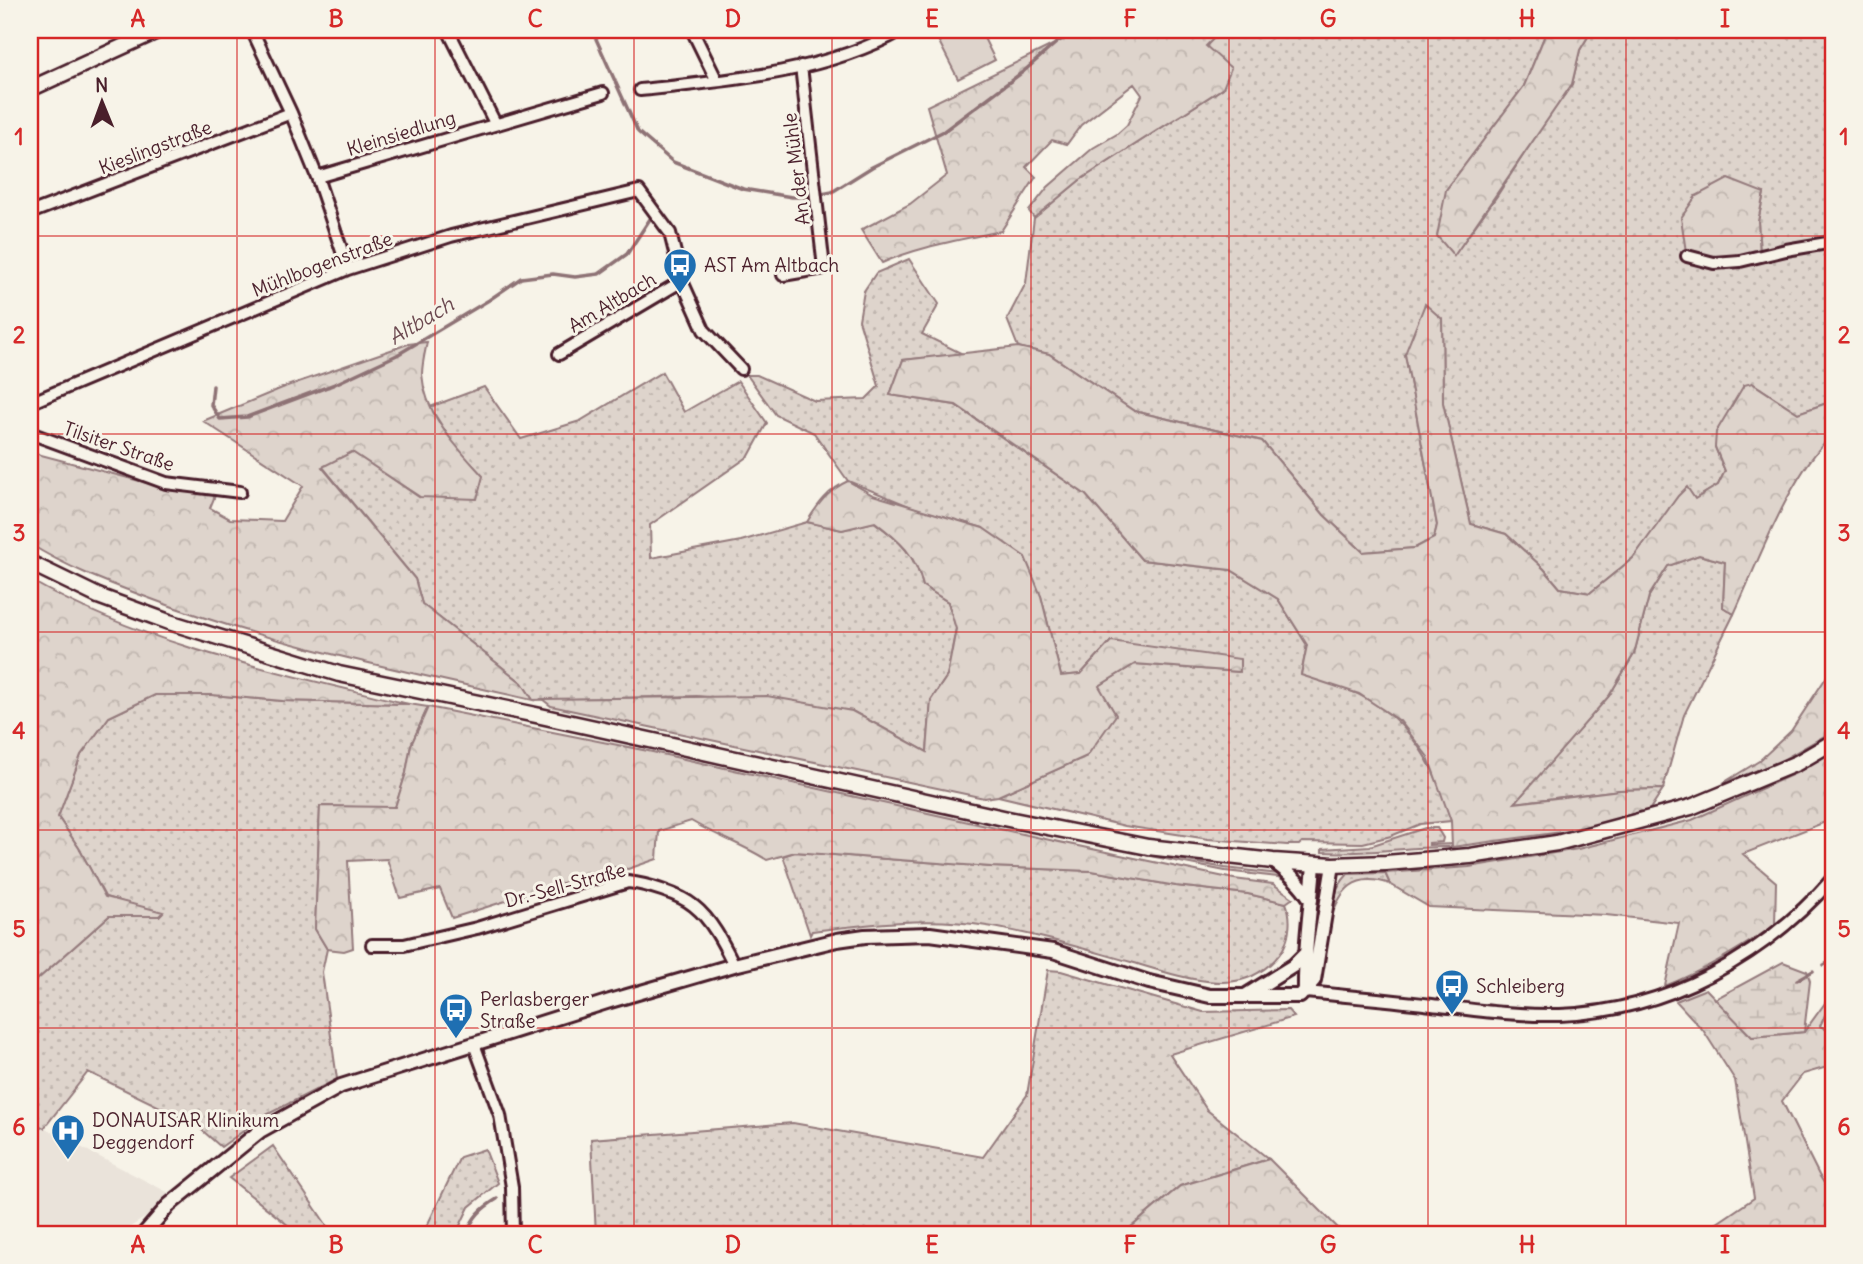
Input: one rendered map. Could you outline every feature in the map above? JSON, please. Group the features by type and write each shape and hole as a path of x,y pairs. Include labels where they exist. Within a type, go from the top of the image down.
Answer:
{"main road":[{"path":"30,89 159,30"},
{"path":"30,563 98,596 169,622 339,674 1008,819 1148,847 1273,861 1333,865 1470,856 1558,843 1691,807 1797,763 1833,742"}],"street":[{"path":"252,30 291,113 317,177 348,269"},
{"path":"448,30 495,123"},
{"path":"692,30 717,80"},
{"path":"640,90 801,66 858,50 902,30"},
{"name":"An der Mühle","path":"783,275 824,268 801,66"},
{"name":"Kleinsiedlung","path":"317,177 603,93"},
{"name":"Kieslingstraße","path":"30,212 291,113"},
{"name":"Mühlbogenstraße","path":"30,403 348,269 451,236 639,191 670,233 682,281"},
{"path":"1687,256 1714,263 1740,261 1833,242"},
{"path":"682,281 704,330 741,369"},
{"name":"Am Altbach","path":"559,354 682,281"},
{"name":"Tilsiter Straße","path":"30,433 166,483 240,492"},
{"path":"1273,861 1292,874 1304,887 1311,902"},
{"path":"1305,992 1305,954 1314,864"},
{"path":"1305,992 1314,980 1333,865"},
{"path":"144,1234 169,1205 260,1130 341,1086 734,965 837,940 865,936 930,934 1053,951 1149,982 1210,996 1292,997 1305,992 1503,1013 1560,1015 1610,1010 1655,999 1697,982 1755,950 1778,933 1804,910 1833,878"},
{"name":"Dr.-Sell-Straße","path":"372,945 404,945 477,928 628,882 649,885 694,905 720,939 734,965"},
{"path":"1244,996 1293,966 1305,954"},
{"path":"474,1044 500,1115 512,1187 513,1234"}],"shaded area":[{"name":"DONAUISAR Klinikum Deggendorf","path":"30,1121 169,1193 146,1217 123,1234 30,1234"}],"green space":[{"path":"933,30 980,30 995,60 958,79"},
{"path":"1083,30 1222,30 1206,46 1231,68 1223,88 1080,180 1034,218 1029,211 1048,187 1093,148 1127,125 1142,95 1134,84 1081,125 1067,144 1052,140 1026,167 1036,177 1001,231 926,248 882,263 861,230 910,204 947,175 927,106"},
{"path":"1222,30 1547,30 1524,86 1446,190 1454,255 1572,84 1580,50 1592,30 1833,30 1833,401 1798,413 1752,383 1715,447 1725,471 1718,485 1695,499 1687,488 1633,558 1590,593 1560,588 1544,569 1506,534 1471,524 1443,403 1442,319 1405,354 1437,525 1434,538 1415,548 1363,552 1324,515 1262,441 1134,411 1049,354 1018,347 1007,319 1026,283 1034,218 1080,180 1223,88 1206,46","holes":["1764,193 1758,221 1760,256 1696,196"]},
{"path":"1547,30 1592,30 1580,50 1572,84 1454,256 1437,236 1446,190 1524,86"},
{"path":"1728,179 1764,193 1758,221 1760,256 1714,263 1686,252 1681,218 1696,196"},
{"path":"909,259 939,304 922,334 963,354 903,360 890,395 955,405 1086,495 1142,560 1231,570 1278,599 1307,645 1301,674 1358,694 1376,704 1407,731 1438,782 1451,821 1420,824 1391,836 1363,843 1302,842 1299,845 1287,845 1208,839 1125,826 998,796 1087,756 1099,686 1135,664 1239,672 1111,641 1081,674 1061,676 1041,596 983,528 914,508 848,481 814,433 776,415 747,375 757,375 815,401 866,399 879,386 859,320 864,291 876,273"},
{"path":"1425,304 1442,319 1443,403 1471,524 1506,534 1544,569 1560,588 1590,593 1633,558 1687,487 1695,499 1718,485 1725,471 1715,447 1716,432 1744,385 1752,383 1798,413 1833,401 1833,434 1817,451 1789,494 1734,614 1723,607 1725,562 1699,555 1668,566 1649,596 1634,654 1609,696 1515,803 1620,790 1663,789 1646,815 1576,830 1452,847 1451,821 1428,757 1400,721 1359,694 1301,675 1307,645 1278,599 1231,570 1142,560 1086,495 956,405 890,395 903,360 1018,347 1049,354 1134,411 1262,441 1324,515 1363,552 1415,548 1434,538 1437,525 1405,354"},
{"path":"427,342 422,370 424,389 444,430 483,476 477,499 420,497 352,452 322,467 415,579 422,604 522,683 533,700 338,656 241,629 101,580 30,544 30,452 166,488 216,493 210,508 230,519 282,521 303,486 203,421 287,386 408,344"},
{"path":"662,372 684,412 738,381 767,423 749,456 650,525 651,558 741,541 807,522 842,530 874,522 906,550 916,566 923,586 948,602 956,628 947,676 931,700 927,752 852,711 697,696 533,700 522,683 422,604 415,579 322,466 352,451 419,497 451,440 430,407 484,387 521,439 580,421"},
{"path":"848,481 873,495 983,528 1025,557 1041,596 1061,676 1081,674 1111,641 1240,659 1240,672 1135,664 1099,686 1116,715 1087,756 998,796 984,798 551,706 542,699 767,696 852,711 927,752 931,700 947,676 956,629 948,602 923,586 916,566 906,550 875,522 842,530 807,522 824,498"},
{"path":"1699,555 1725,562 1723,607 1734,614 1684,715 1663,789 1620,790 1514,803 1609,696 1634,654 1649,596 1668,566"},
{"path":"30,580 74,603 167,640 263,669 409,704 155,695 109,717 81,755 58,817 79,848 105,897 163,912 159,916 109,916 30,986"},
{"path":"1833,667 1833,731 1777,763 1723,783 1759,761 1791,731"},
{"path":"155,695 212,695 428,707 411,745 395,808 320,806 315,929 327,949 322,972 337,1079 264,1116 221,1147 195,1124 88,1072 44,1128 30,1121 30,986 109,916 159,916 162,913 105,897 79,848 58,817 81,755 109,717"},
{"path":"428,707 648,751 1234,879 1273,884 1293,898 1286,903 1248,894 1176,886 1092,871 991,867 795,852 767,860 691,821 659,831 657,859 628,869 613,867 452,918 440,889 400,898 387,859 348,861 353,948 344,951 327,949 315,929 320,806 395,807 406,773 411,745"},
{"path":"1833,751 1833,819 1743,854 1776,882 1775,925 1722,959 1665,986 1679,923 1606,915 1429,907 1390,884 1385,873 1469,867 1578,849 1692,820 1796,773"},
{"path":"1425,828 1437,828 1443,838 1442,842 1429,845 1452,844 1452,847 1322,852 1322,849 1370,846"},
{"path":"795,852 991,867 1093,871 1176,886 1248,894 1286,903 1290,920 1289,932 1283,949 1270,964 1247,978 1228,982 1186,977 1042,937 965,923 921,921 877,924 812,931 810,935 783,856"},
{"path":"1140,852 1225,868 1280,874 1299,890 1304,901 1288,883 1278,877 1225,871"},
{"path":"1385,873 1390,884 1367,880 1350,886 1339,900 1330,921 1335,896 1348,874"},
{"path":"1783,962 1807,971 1810,981 1804,1032 1752,1037 1715,999"},
{"path":"1048,970 1061,971 1203,1012 1288,1010 1294,1017 1170,1054 1207,1110 1269,1159 1180,1186 1123,1234 596,1234 591,1139 793,1123 983,1157 1027,1095"},
{"path":"1706,989 1752,1037 1804,1032 1833,992 1833,999 1820,1026 1833,1033 1833,1070 1827,1067 1803,1074 1782,1101 1833,1197 1833,1234 1701,1234 1754,1198 1735,1080 1703,1030 1676,1001"},
{"path":"273,1146 332,1233 361,1230 371,1234 299,1234 229,1178"},
{"path":"485,1149 498,1183 469,1207 456,1234 423,1234 460,1157"},
{"path":"1269,1159 1344,1234 1123,1234 1180,1186"}],"waterway":[{"path":"592,30 638,132 673,162 743,189 792,197 832,192 872,167 944,131 1024,71 1071,30"},
{"name":"Altbach","path":"213,386 211,405 220,419 247,417 335,384 397,355 521,278 553,274 575,277 599,274 627,254 650,219"},
{"path":"1824,965 1833,960"},
{"path":"1797,980 1813,971"},
{"path":"467,1234 478,1214 497,1199"}],"place":[{"name":"AST Am Altbach","path":"680,295"},
{"name":"Schleiberg","path":"1452,1016"},
{"name":"Perlasberger Straße","path":"456,1040"},
{"name":"DONAUISAR Klinikum Deggendorf","path":"68,1161"}]}
